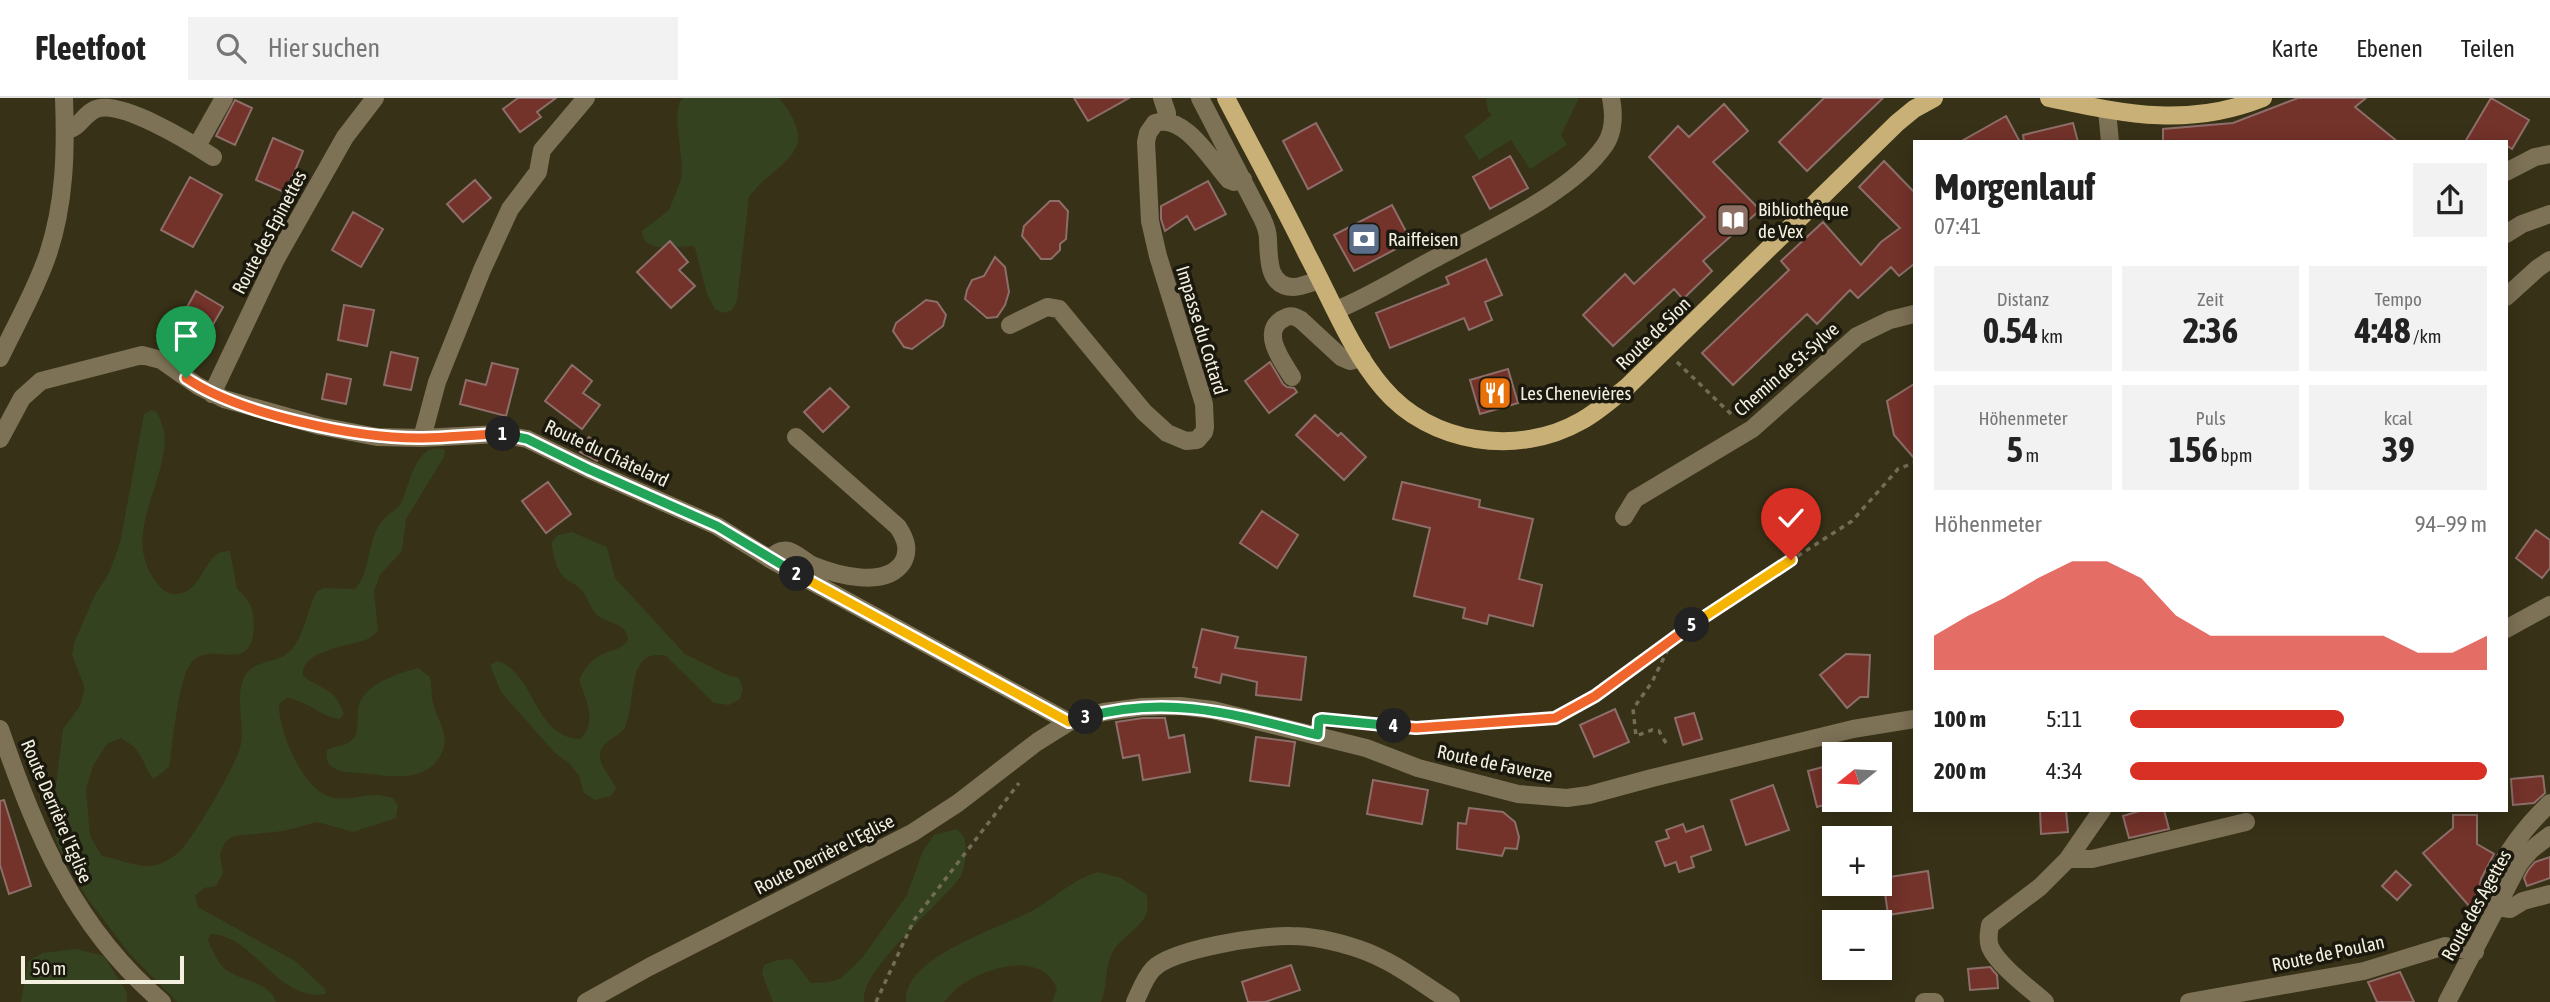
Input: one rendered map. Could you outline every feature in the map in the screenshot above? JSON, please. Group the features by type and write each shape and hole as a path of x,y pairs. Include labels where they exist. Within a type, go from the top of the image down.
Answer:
{"main road":[{"name":"Route de Sion","path":"1226,98 1336,310 1362,358 1382,387 1405,410 1419,419 1454,434 1482,440 1539,437 1569,427 1606,404 1628,386 1897,123 1934,98"},
{"path":"2049,98 2153,116 2197,116 2235,109 2263,98"}],"street":[{"path":"0,358 7,329 33,290 53,237 63,188 64,98"},
{"path":"197,146 224,98"},
{"name":"Route des Epinettes","path":"212,394 276,259 345,137 375,98"},
{"path":"422,438 437,382 510,209 538,172 542,150 586,98"},
{"path":"1162,98 1167,121 1199,142 1229,180 1234,182 1243,179"},
{"path":"1200,98 1266,228 1269,264 1274,276 1292,287 1321,280"},
{"path":"1336,310 1563,186 1593,160 1607,143 1612,127 1611,98"},
{"path":"65,130 76,127 95,109 107,107 168,130 213,157"},
{"path":"2107,110 2109,140"},
{"name":"Impasse du Cottard","path":"1010,325 1047,307 1059,309 1144,412 1167,433 1186,441 1197,440 1201,436 1205,427 1204,404 1158,256 1150,221 1146,142 1155,123 1167,121"},
{"path":"2508,171 2535,157 2550,154"},
{"path":"2508,233 2522,224 2550,214"},
{"path":"2508,295 2550,260"},
{"name":"Chemin de St-Sylve","path":"1624,517 1635,499 1752,429 1857,336 1890,320 1913,314"},
{"path":"1292,377 1278,354 1273,331 1275,324 1287,316 1294,315 1301,320 1341,357 1350,360 1362,358"},
{"name":"Route du Châtelard","path":"0,439 22,398 41,381 135,355 154,357 212,394 320,426 377,437 422,438 499,434 527,439 717,526 770,559 1069,722"},
{"path":"770,559 776,553 788,551 822,569 848,575 880,577 891,574 905,557 905,537 898,527 796,437"},
{"path":"2508,628 2550,605"},
{"name":"Route de Faverze","path":"1069,722 1122,709 1180,706 1213,710 1366,748 1418,768 1506,791 1545,798 1567,798 1589,795 1853,729 1913,719"},
{"name":"Route Derrière l'Eglise","path":"586,1002 912,833 958,803 1037,742 1069,722"},
{"name":"Route Derrière l'Eglise","path":"0,729 48,852 78,908 122,965 162,1002"},
{"path":"2491,884 2507,851 2550,803"},
{"path":"2045,1002 2000,961 1990,947 1990,925 2040,887 2068,859 2101,812"},
{"path":"2068,859 2092,859 2225,818 2246,822"},
{"name":"Route des Agettes","path":"2447,1002 2519,864 2550,835"},
{"path":"2497,907 2510,909 2523,901 2550,894"},
{"path":"1135,1002 1152,970 1168,958 1260,938 1289,935 1358,948 1387,961 1451,1002"},
{"name":"Route de Poulan","path":"2189,1002 2364,971 2445,946 2475,952"},
{"path":"1924,1002 1935,1002"}],"path":[{"path":"1673,358 1743,426"},
{"path":"1318,735 1319,720 1322,719 1416,728 1555,718 1595,696 1669,639 1852,521 1898,469 1913,463"},
{"path":"1666,743 1658,731 1651,730 1636,736 1633,709 1652,682 1670,645 1669,639"},
{"path":"876,1002 914,919 1021,780"}],"green space":[{"path":"683,98 779,98 798,132 797,144 792,154 749,197 737,301 732,310 723,313 715,309 707,294 695,248 654,246 644,238 642,231 669,210 681,180 677,119 679,103"},
{"path":"1486,98 1579,98 1561,135 1567,145 1530,169 1511,140 1479,160 1464,136 1492,115 1488,111"},
{"path":"151,410 157,412 161,421 165,444 143,534 147,567 160,587 175,594 192,587 214,557 221,552 230,551 237,589 250,605 254,626 252,641 246,650 239,654 200,656 186,671 179,697 169,767 154,779 136,749 121,738 107,744 94,764 86,788 90,836 102,856 144,866 164,862 182,849 224,783 240,748 240,691 246,674 255,666 288,653 302,632 317,591 324,588 355,589 364,573 378,528 385,517 400,504 421,457 435,448 445,450 444,457 406,519 402,551 380,575 374,591 378,631 370,638 318,654 304,667 303,676 332,693 344,714 340,719 287,698 279,704 283,728 293,756 318,791 340,798 376,795 393,798 398,806 396,818 353,832 317,822 284,831 234,836 225,842 220,854 223,873 216,886 204,888 195,896 198,907 295,961 325,989 326,994 309,994 294,988 240,945 226,937 210,934 208,940 222,966 231,973 267,989 276,1002 177,1002 129,953 87,898 55,838 52,816 63,729 80,706 84,691 72,655 74,643 95,595 109,573 120,543 144,414"},
{"path":"572,532 607,547 615,578 685,654 727,675 739,678 743,689 740,699 729,705 714,703 666,656 653,655 644,660 638,668 625,727 601,750 600,759 616,789 611,796 595,800 584,793 579,776 571,765 554,752 501,692 490,665 497,661 510,667 553,728 565,736 580,739 588,725 589,711 579,680 595,659 620,648 628,640 624,629 596,614 586,596 559,570 551,543 558,535"},
{"path":"418,668 430,677 433,703 444,732 443,750 437,761 429,769 407,776 345,772 330,765 327,750 346,744 355,736 358,709 366,693 382,681"},
{"path":"957,829 963,836 966,847 959,879 887,956 866,989 864,1002 773,1002 762,974 764,965 777,960 792,959 811,983 841,978 862,958 907,895 922,853 934,835"},
{"path":"1098,872 1121,878 1146,894 1148,905 1142,922 1121,941 1110,958 1101,1002 1052,1002 1057,989 1050,977 1039,969 1013,966 998,968 971,979 944,1002 906,1002 909,985 921,970 938,957 959,944 1022,916 1074,883"},
{"path":"76,949 104,956 127,993 127,1002 21,1002 28,961 43,953"}],"building":[{"path":"518,98 556,98 537,112 541,117 520,132 503,109"},
{"path":"1074,98 1129,98 1088,121"},
{"path":"1824,98 1883,98 1807,171 1779,142"},
{"path":"2298,98 2366,98 2355,107 2396,140 2163,140 2163,129 2233,123"},
{"path":"2491,98 2529,120 2512,149 2508,146 2508,140 2466,140"},
{"path":"235,100 252,108 235,145 216,136"},
{"path":"1724,104 1748,131 1713,162 1760,210 1703,261 1712,271 1683,299 1674,289 1613,346 1583,315 1625,274 1634,284 1705,217 1649,157 1678,126 1689,137"},
{"path":"2006,116 2019,140 1964,140"},
{"path":"1316,123 1342,170 1308,189 1283,141"},
{"path":"2073,123 2077,140 2024,140 2023,135"},
{"path":"273,138 303,151 286,193 256,180"},
{"path":"1510,156 1528,188 1490,209 1473,177"},
{"path":"1884,161 1913,191 1913,265 1899,276 1891,267 1858,298 1850,290 1817,324 1807,314 1733,385 1702,353 1789,270 1781,261 1823,222 1861,265 1881,242 1900,228 1859,187"},
{"path":"190,177 222,195 193,247 161,230"},
{"path":"475,180 491,198 463,222 447,204"},
{"path":"1208,181 1226,214 1195,230 1187,216 1165,231 1161,206"},
{"path":"1050,201 1059,201 1068,211 1066,239 1051,259 1041,259 1022,236 1024,226"},
{"path":"1392,205 1411,241 1354,271 1334,235"},
{"path":"353,212 383,229 361,267 332,250"},
{"path":"670,241 688,262 679,270 695,286 671,308 637,272"},
{"path":"995,257 1005,267 1009,292 997,317 987,318 965,299 972,280 984,276"},
{"path":"1486,259 1502,295 1485,302 1492,320 1469,330 1464,318 1390,348 1376,313 1449,284 1446,277"},
{"path":"196,291 223,307 199,349 172,334"},
{"path":"926,300 937,302 946,315 943,326 912,349 904,347 893,331 896,323"},
{"path":"344,305 374,310 367,346 338,340"},
{"path":"391,352 418,358 411,390 384,385"},
{"path":"1270,362 1283,384 1297,392 1269,413 1245,381"},
{"path":"492,363 518,369 506,416 460,404 466,380 486,385"},
{"path":"572,365 592,381 583,393 600,405 582,429 545,401"},
{"path":"1508,369 1518,403 1480,414 1470,380"},
{"path":"327,374 351,379 346,404 322,399"},
{"path":"1913,385 1913,457 1894,435 1887,401"},
{"path":"830,388 849,407 823,432 804,412"},
{"path":"1315,415 1338,436 1341,433 1366,457 1344,480 1296,435"},
{"path":"589,437 605,447 597,461 580,452"},
{"path":"548,482 571,514 546,533 522,501"},
{"path":"1402,482 1480,500 1479,507 1533,519 1519,579 1542,585 1533,626 1489,615 1487,624 1463,618 1465,608 1414,596 1430,528 1393,519"},
{"path":"1262,511 1298,535 1277,568 1240,543"},
{"path":"2536,530 2550,540 2550,568 2542,578 2516,558"},
{"path":"1202,629 1238,637 1235,648 1306,657 1301,700 1256,695 1257,682 1222,674 1220,683 1195,677 1197,668 1193,667"},
{"path":"1846,654 1870,655 1868,697 1860,697 1847,708 1820,675"},
{"path":"1615,709 1629,742 1594,757 1580,725"},
{"path":"1694,713 1702,739 1683,745 1675,718"},
{"path":"1165,718 1169,738 1184,735 1190,772 1143,780 1139,755 1123,758 1116,722"},
{"path":"1256,737 1295,742 1289,786 1250,781"},
{"path":"1822,767 1822,806 1817,807 1808,771"},
{"path":"2543,776 2545,793 2534,803 2513,805 2511,779"},
{"path":"1373,780 1428,790 1422,824 1367,814"},
{"path":"1773,785 1789,830 1746,845 1731,800"},
{"path":"4,800 31,886 9,894 0,865 0,801"},
{"path":"1469,808 1503,812 1515,822 1519,837 1517,849 1505,848 1502,856 1457,849 1458,823 1466,824"},
{"path":"2040,812 2066,812 2068,832 2041,834"},
{"path":"2136,812 2165,812 2169,829 2129,838 2123,816"},
{"path":"2453,815 2477,815 2477,844 2494,854 2481,879 2480,885 2484,892 2470,907 2423,853 2453,828"},
{"path":"1683,824 1686,832 1703,826 1711,850 1691,857 1694,867 1679,872 1676,862 1665,866 1656,842 1669,838 1666,830"},
{"path":"2550,857 2550,878 2527,886 2524,878 2528,870 2535,862"},
{"path":"1928,871 1933,908 1892,914 1892,910 1887,910 1885,896 1892,896 1892,877"},
{"path":"2396,871 2411,885 2397,900 2382,886"},
{"path":"1291,965 1300,990 1265,1002 1248,1002 1242,982"},
{"path":"1990,967 1997,975 1998,988 1970,990 1968,969"},
{"path":"2400,972 2414,1002 2377,1002 2368,982"}],"place":[{"name":"Bibliothèque de Vex","path":"1733,220"},
{"name":"Raiffeisen","path":"1364,239"},
{"name":"Les Chenevières","path":"1495,393"}],"route":[{"path":"186,378 224,399 320,426 377,437 422,438 499,434 527,439 717,526 770,559 1069,722 1122,709 1180,706 1213,710 1318,735 1319,720 1322,719 1416,728 1555,718 1595,696 1669,639 1791,560"}]}
